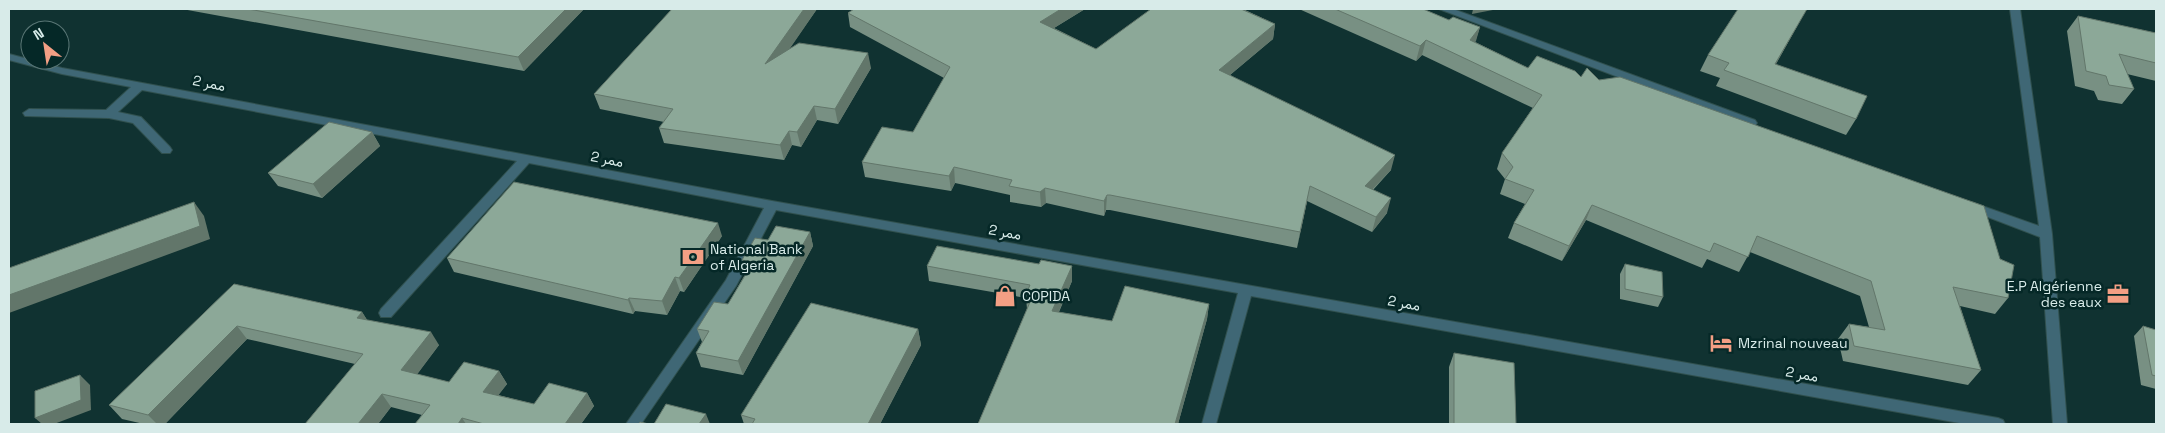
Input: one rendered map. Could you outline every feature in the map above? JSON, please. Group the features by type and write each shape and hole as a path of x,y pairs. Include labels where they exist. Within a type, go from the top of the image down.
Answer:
{"lane":[{"path":"1444,9 1759,126"},
{"path":"2015,9 2046,234 2060,424"},
{"name":"ممر 2","path":"9,57 62,71 772,205 1998,424"},
{"path":"109,114 140,86"},
{"path":"29,113 109,114 137,120 166,150"},
{"path":"386,313 526,159"},
{"path":"1963,203 2046,234"},
{"path":"633,424 732,283 772,205"},
{"path":"1208,424 1246,290"}],"building":[{"path":"248,9 566,9 518,57"},
{"path":"672,9 804,9 765,64 799,43 868,53 835,109 814,106 797,132 789,131 780,145 659,128 673,109 594,94"},
{"path":"854,9 1061,9 1040,22 1096,49 1151,9 1241,9 1275,24 1219,70 1395,155 1365,186 1391,198 1376,217 1310,186 1300,232 1110,195 1107,195 1104,201 1045,188 1040,192 1009,186 1012,180 954,167 949,176 862,162 882,127 913,132 950,67 848,13"},
{"path":"1335,9 1423,9 1449,20 1453,17 1480,27 1470,40 1528,68 1537,56 1575,71 1581,77 1587,68 1599,80 1620,77 1984,206 2000,259 2014,265 2008,298 1953,287 1981,370 1854,346 1849,324 1885,330 1871,281 1757,236 1748,257 1714,243 1710,252 1592,205 1569,246 1514,223 1534,190 1505,179 1513,167 1502,153 1542,95 1426,40 1420,46"},
{"path":"1738,9 1807,9 1775,64 1867,96 1856,119 1724,70 1729,63 1708,55"},
{"path":"2078,16 2156,33 2156,63 2119,54 2134,89 2109,85 2106,76 2086,71"},
{"path":"329,122 372,132 313,184 268,173"},
{"path":"514,182 718,223 679,278 675,277 662,301 629,298 628,300 447,258"},
{"path":"194,202 200,226 9,295 9,268"},
{"path":"776,226 810,232 738,361 696,353 709,331 697,329 714,302 728,304 753,262 742,260 755,238 768,240"},
{"path":"937,246 1039,264 1041,260 1072,266 1052,311 1112,321 1125,286 1209,304 1175,424 978,424 1033,295 1026,294 1030,285 927,266"},
{"path":"1625,264 1662,272 1663,297 1625,289"},
{"path":"234,284 362,312 357,318 431,332 401,370 449,382 464,362 499,371 483,392 534,404 549,383 587,393 565,424 484,424 462,418 458,424 415,424 430,405 382,394 358,424 305,424 363,354 237,326 148,415 109,405"},
{"path":"811,303 918,329 868,424 752,424 755,419 741,415"},
{"path":"2143,326 2156,330 2156,376 2152,375"},
{"path":"1454,353 1514,363 1516,424 1454,424"},
{"path":"80,375 81,400 35,418 35,391"},
{"path":"666,404 706,414 699,424 654,424"}],"place":[{"name":"National Bank of Algeria","path":"693,257"},
{"name":"E.P Algérienne des eaux","path":"2118,294"},
{"name":"COPIDA","path":"1005,296"},
{"name":"Mzrinal nouveau","path":"1721,343"}]}
